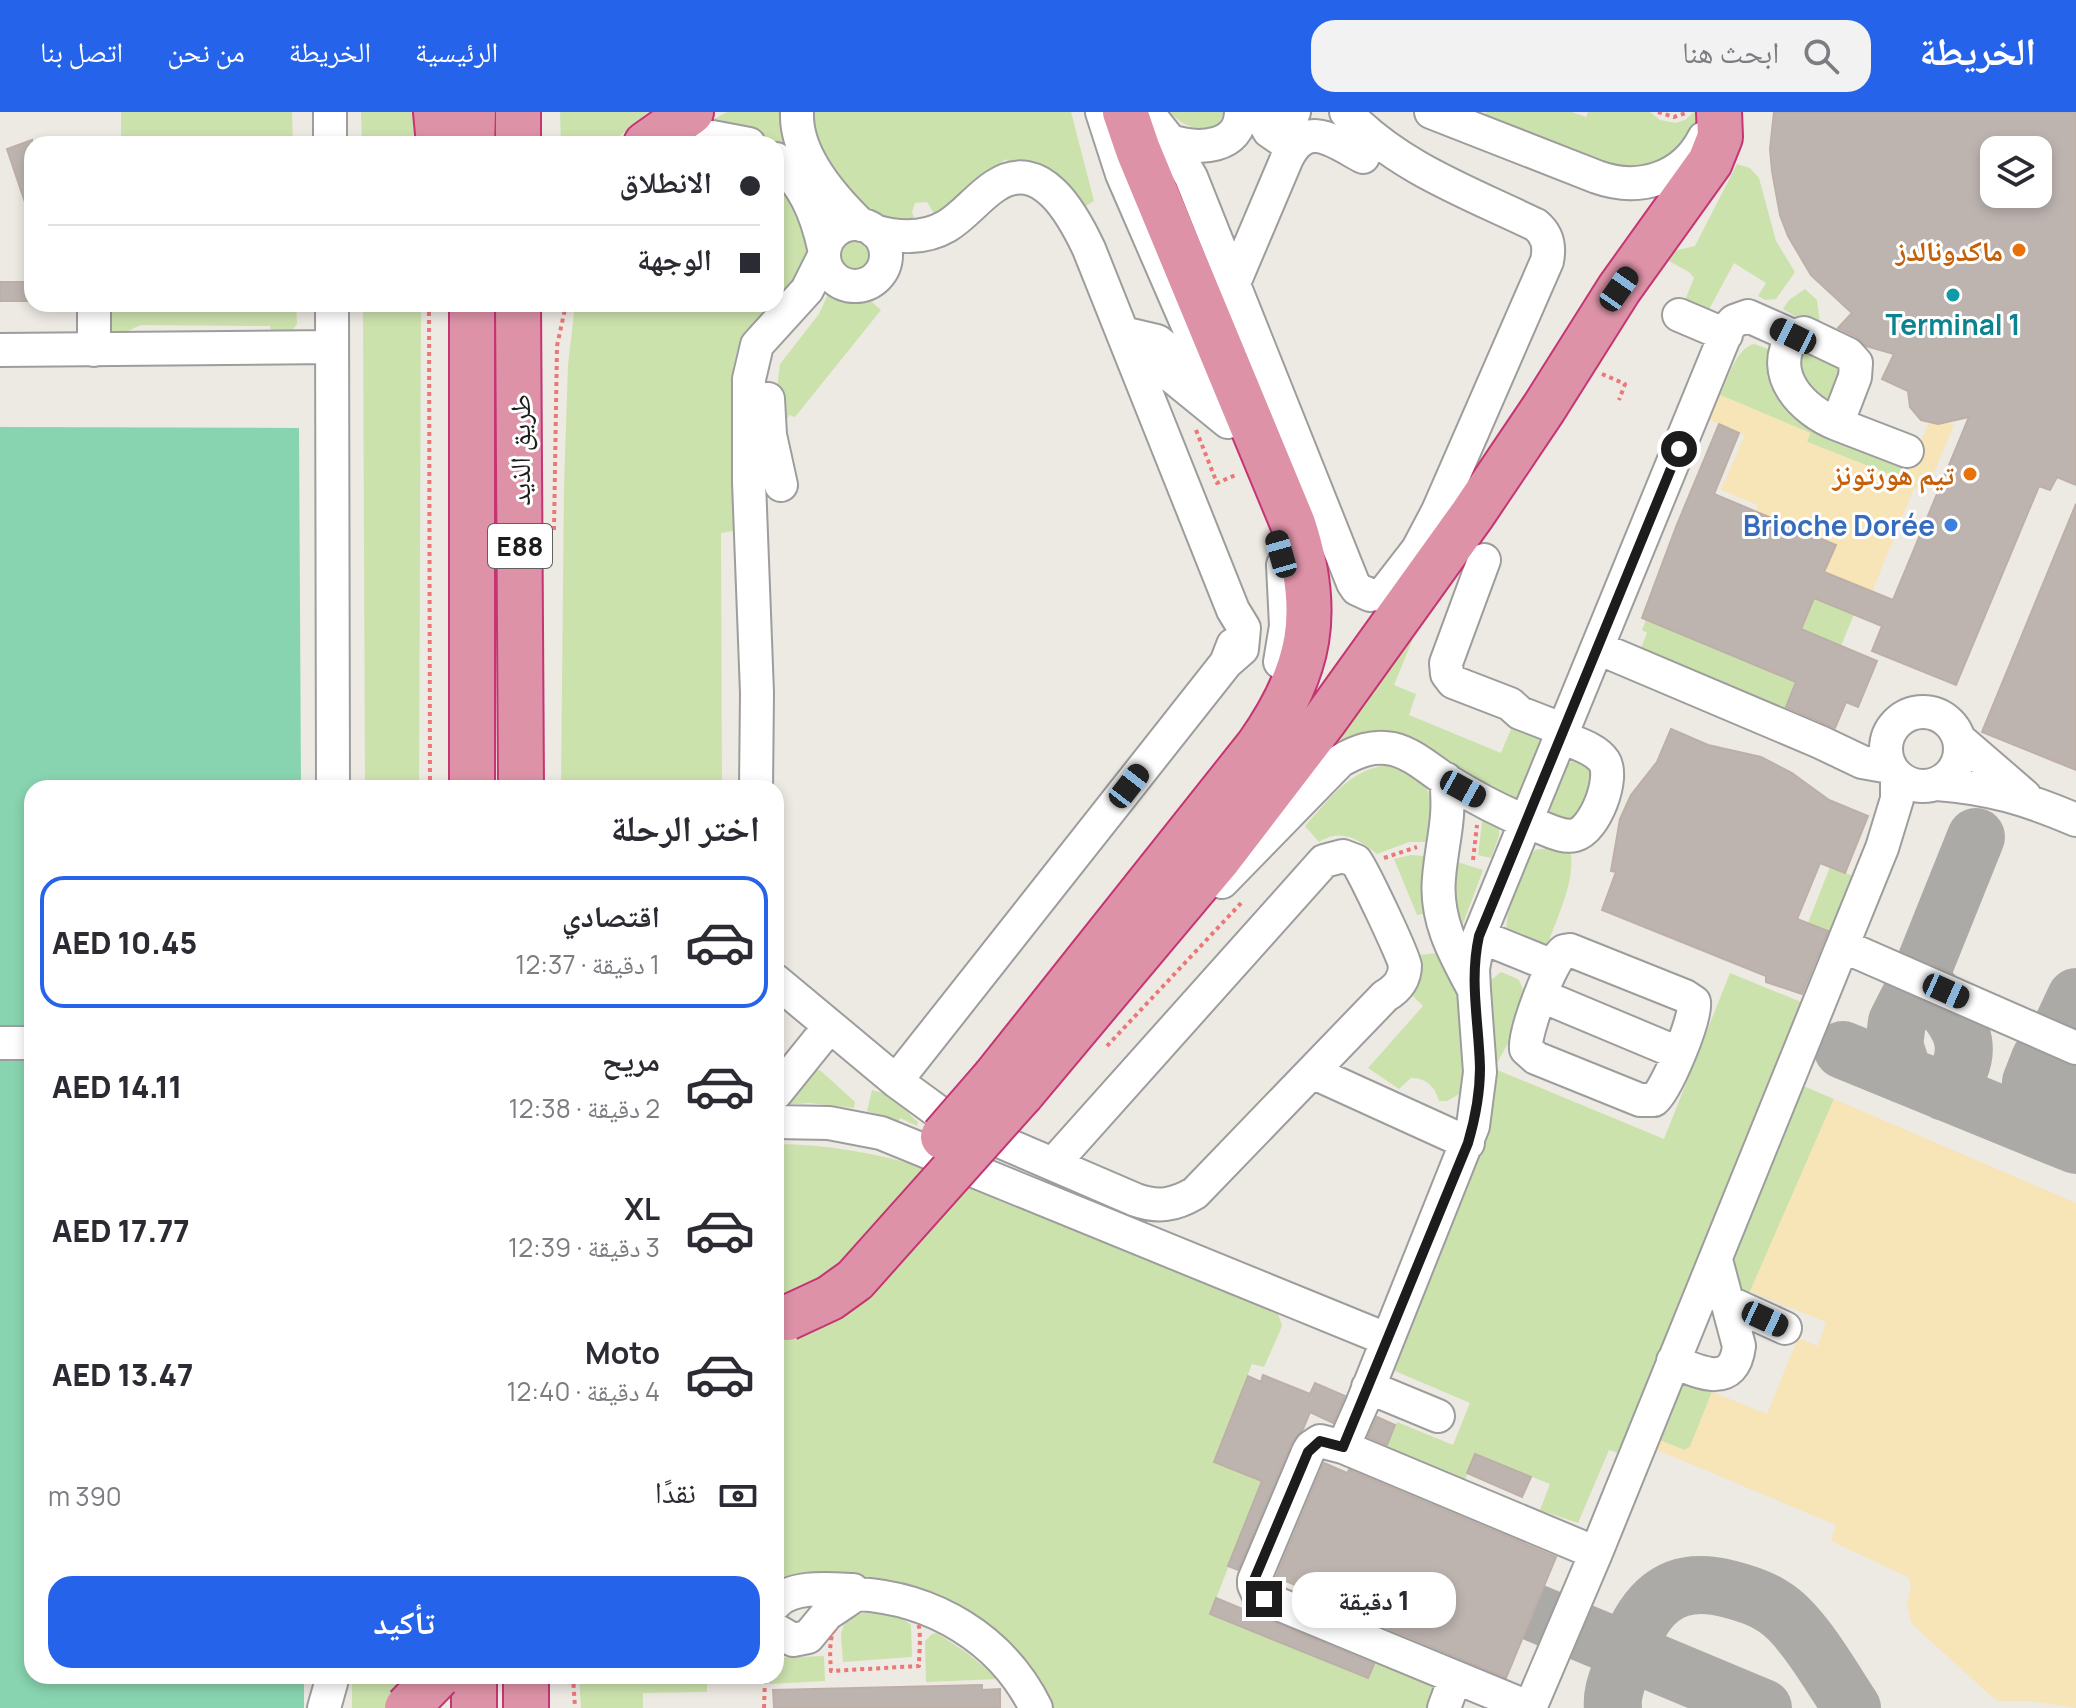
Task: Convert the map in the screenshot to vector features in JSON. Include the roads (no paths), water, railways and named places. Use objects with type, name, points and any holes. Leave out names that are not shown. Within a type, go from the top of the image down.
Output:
[{"type":"highway","points":[[436,112],[438,136]]},
{"type":"highway","points":[[472,136],[473,112]]},
{"type":"highway","points":[[518,112],[518,136]]},
{"type":"highway","points":[[657,136],[691,112]]},
{"type":"highway","points":[[784,1321],[830,1298],[855,1280],[1009,1085],[1258,746],[1290,696],[1307,641],[1309,582],[1303,553],[1125,112]]},
{"type":"highway","points":[[1009,1085],[1163,925],[1220,857],[1324,721],[1480,504],[1619,289],[1710,162],[1720,137],[1719,112]]},
{"type":"highway","name":"طريق الذيد","points":[[470,312],[472,780]]},
{"type":"highway","name":"طريق الذيد","points":[[518,312],[521,780]]},
{"type":"highway","points":[[519,503],[533,474],[541,442],[546,312]]},
{"type":"highway","points":[[407,1708],[432,1684]]},
{"type":"highway","points":[[440,1684],[441,1708]]},
{"type":"highway","points":[[474,1684],[474,1708]]},
{"type":"highway","points":[[526,1684],[526,1708]]},
{"type":"street","points":[[330,112],[330,136]]},
{"type":"street","points":[[784,167],[809,200],[815,213],[825,260],[840,283],[856,287],[872,282],[885,261],[886,252],[880,237],[837,201],[817,172],[802,144],[797,112]]},
{"type":"street","points":[[1102,112],[1122,174],[1281,554],[1286,626],[1277,671],[1251,731],[1226,767],[1223,791]]},
{"type":"street","points":[[1147,112],[1170,141],[1191,177],[1353,583],[1357,589],[1370,595],[1384,593],[1407,567],[1429,531],[1549,251],[1545,235],[1536,225],[1408,161],[1372,136],[1346,112]]},
{"type":"street","points":[[1253,113],[1281,117],[1294,112]]},
{"type":"street","points":[[1431,112],[1610,182],[1638,184],[1664,177],[1685,163],[1701,143],[1712,112]]},
{"type":"street","points":[[1170,141],[1196,147],[1222,142],[1232,136],[1253,113]]},
{"type":"street","points":[[1253,113],[1269,131],[1292,147]]},
{"type":"street","points":[[1234,283],[1292,147],[1307,137],[1325,136],[1363,157]]},
{"type":"street","points":[[781,485],[770,435],[768,380],[778,353],[811,311],[828,239],[842,226],[911,236],[934,231],[946,226],[993,187],[1009,179],[1028,178],[1045,185],[1071,213],[1089,249],[1233,610],[1244,628],[1242,649],[1226,663],[896,1081]]},
{"type":"street","points":[[756,780],[757,693],[749,379],[753,355],[763,336],[807,290],[825,260]]},
{"type":"street","points":[[94,312],[94,350]]},
{"type":"street","points":[[332,312],[333,780]]},
{"type":"street","points":[[1679,315],[1726,335]]},
{"type":"street","points":[[1343,1447],[1470,1134],[1480,1072],[1474,990],[1477,944],[1525,821],[1726,335],[1734,321],[1748,316],[1793,336]]},
{"type":"street","points":[[1123,333],[1157,341],[1212,384]]},
{"type":"street","points":[[1837,424],[1855,377],[1856,363],[1848,354],[1808,335],[1800,333],[1793,336],[1785,359],[1793,391],[1811,411],[1837,424],[1907,451]]},
{"type":"street","points":[[0,350],[332,347]]},
{"type":"street","points":[[1138,370],[1169,374],[1228,422]]},
{"type":"street","points":[[1163,925],[1213,891],[1340,761],[1352,754],[1379,748],[1402,752],[1525,821],[1566,836],[1586,830],[1594,818],[1606,785],[1607,768],[1597,754],[1564,729],[1520,713],[1510,704],[1453,682],[1447,674],[1446,663],[1484,560]]},
{"type":"street","points":[[1598,648],[1820,742],[1860,743],[1907,770],[2031,800],[2076,820]]},
{"type":"street","points":[[1596,1553],[1343,1447],[1320,1441],[1311,1447],[1254,1580],[1256,1591],[1264,1599],[1530,1708],[1596,1553],[1716,1260],[1882,848],[1903,813],[1907,770],[1892,727],[1909,714],[1929,712],[1948,721],[1959,739],[2031,800]]},
{"type":"street","points":[[1907,770],[1953,771],[1958,761],[1959,739]]},
{"type":"street","points":[[1446,779],[1448,814],[1439,876],[1440,909],[1451,947],[1474,990]]},
{"type":"street","points":[[784,988],[896,1081],[948,1119],[1148,1204],[1160,1205],[1185,1200],[1204,1184],[1385,996],[1394,972],[1397,945],[1371,873],[1356,861],[1343,856],[1324,861],[1054,1163]]},
{"type":"street","points":[[1477,944],[1678,1053]]},
{"type":"street","points":[[1843,946],[2076,1048]]},
{"type":"street","points":[[1570,950],[1691,998],[1696,1008],[1678,1053],[1660,1096],[1647,1101],[1536,1058],[1526,1049],[1525,1042],[1558,955],[1570,950]]},
{"type":"street","points":[[784,1054],[822,1020]]},
{"type":"street","points":[[784,1080],[822,1020]]},
{"type":"street","points":[[0,1043],[24,1043]]},
{"type":"street","points":[[1322,1061],[1470,1134]]},
{"type":"street","points":[[784,1122],[829,1123],[881,1133],[1386,1339]]},
{"type":"street","points":[[1673,1361],[1708,1375],[1718,1375],[1734,1364],[1739,1346],[1716,1260]]},
{"type":"street","points":[[1726,1301],[1785,1328]]},
{"type":"street","points":[[1368,1387],[1438,1416]]},
{"type":"street","points":[[784,1596],[845,1590],[906,1600],[929,1609],[980,1638],[1006,1661],[1036,1708]]},
{"type":"street","points":[[784,1635],[793,1640],[808,1637],[827,1614],[857,1594]]},
{"type":"street","points":[[1444,1708],[1455,1678]]},
{"type":"street","points":[[324,1708],[331,1684]]},
{"type":"street","points":[[340,1708],[345,1684]]},
{"type":"place","name":"ماكدونالدز","points":[[2019,250]]},
{"type":"place","name":"Terminal 1","points":[[1953,295]]},
{"type":"place","name":"تيم هورتونز","points":[[1970,474]]},
{"type":"place","name":"Brioche Dorée","points":[[1951,525]]}]
